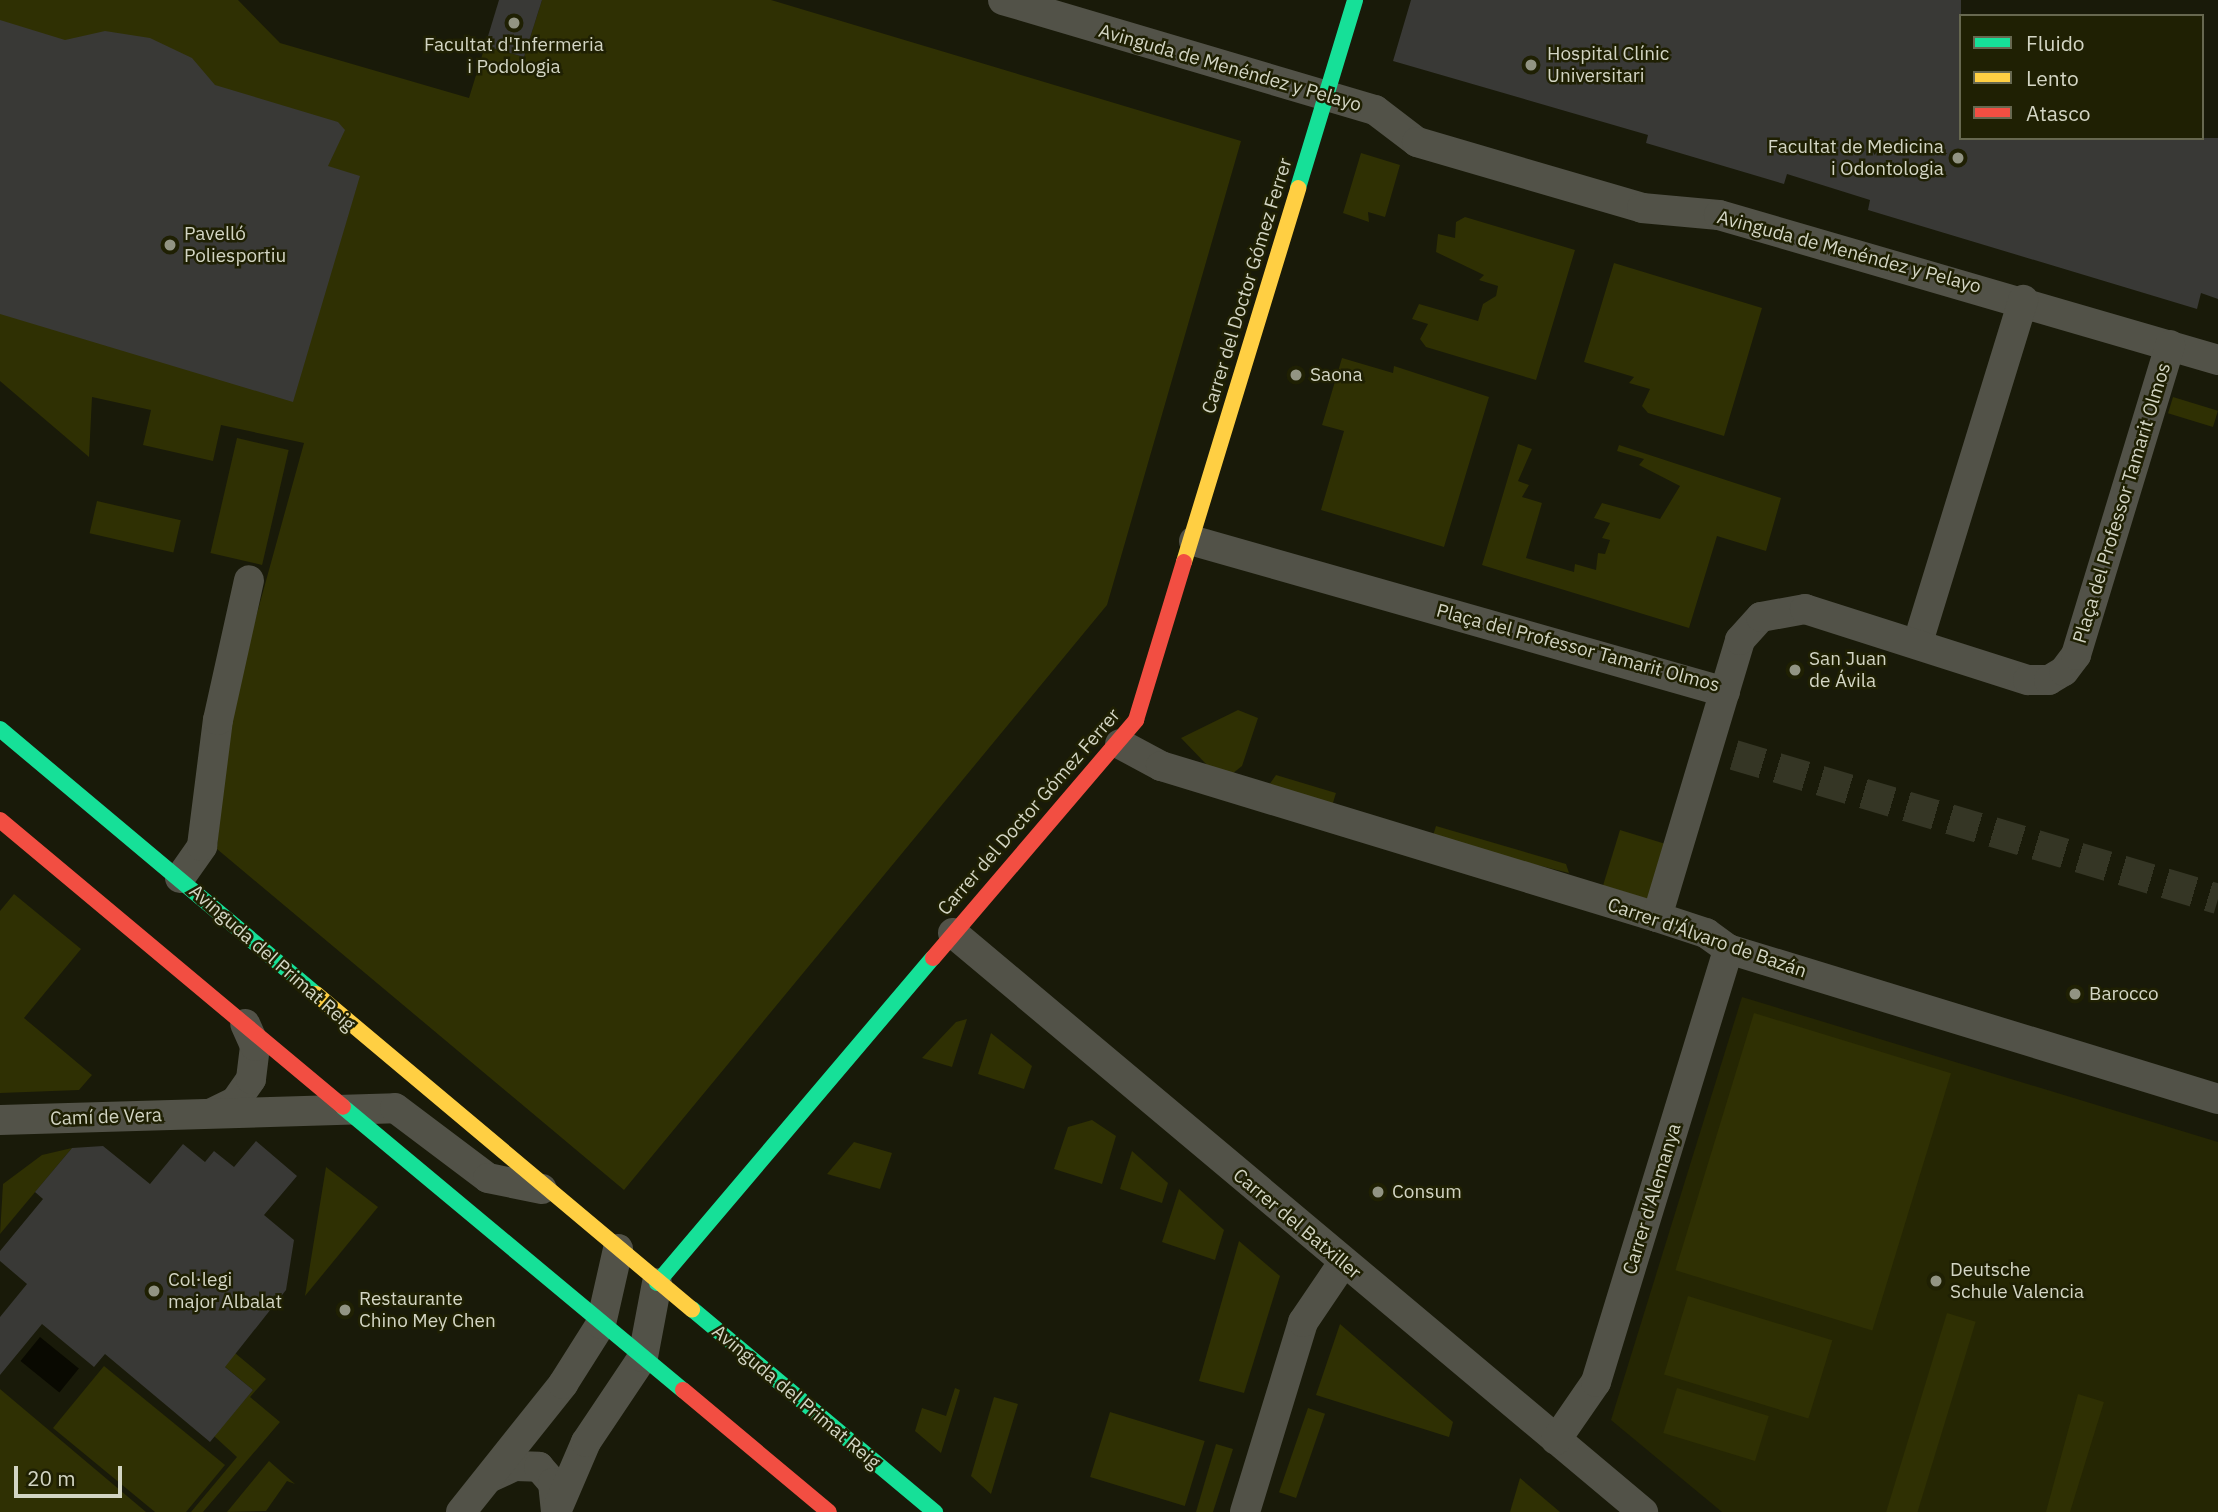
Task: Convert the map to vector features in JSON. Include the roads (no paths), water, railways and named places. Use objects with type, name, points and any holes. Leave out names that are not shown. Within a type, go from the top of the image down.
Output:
[{"type":"main road","name":"Carrer del Doctor Gómez Ferrer","points":[[657,1283],[953,933],[1119,744],[1148,694],[1355,0]]},
{"type":"main road","name":"Avinguda del Primat Reig","points":[[0,729],[180,878],[542,1189],[935,1512]]},
{"type":"main road","points":[[0,820],[829,1512]]},
{"type":"street","name":"Avinguda de Menéndez y Pelayo","points":[[1003,0],[1375,110],[1418,142],[1470,158],[1642,208],[1719,215],[2023,300],[2218,360]]},
{"type":"street","points":[[1918,642],[2023,300]]},
{"type":"street","name":"Plaça del Professor Tamarit Olmos","points":[[1194,541],[1725,692],[1749,626],[1779,611],[1805,609],[1918,642],[2028,680],[2049,680],[2064,670],[2076,655],[2170,345]]},
{"type":"street","points":[[180,878],[202,846],[218,720],[249,580]]},
{"type":"street","points":[[1657,917],[1725,692]]},
{"type":"street","name":"Carrer d'Álvaro de Bazán","points":[[1119,744],[1161,766],[1657,917],[1706,933],[1728,949],[2218,1099]]},
{"type":"street","name":"Carrer del Batxiller","points":[[953,933],[1643,1512]]},
{"type":"street","name":"Carrer d'Alemanya","points":[[1556,1440],[1596,1382],[1728,949]]},
{"type":"street","points":[[211,1113],[235,1102],[251,1079],[255,1046],[244,1024]]},
{"type":"street","name":"Avinguda del Primat Reig","points":[[344,1107],[395,1108],[488,1178],[542,1189]]},
{"type":"street","name":"Camí de Vera","points":[[0,1120],[344,1107]]},
{"type":"street","points":[[461,1512],[489,1478],[601,1324],[618,1249]]},
{"type":"street","points":[[1245,1512],[1303,1322],[1343,1263]]},
{"type":"street","points":[[556,1511],[586,1442],[643,1357],[657,1283]]},
{"type":"street","points":[[489,1478],[515,1466],[539,1467],[553,1483],[556,1511]]},
{"type":"tunnel","points":[[1734,755],[2218,899]]},
{"type":"place","name":"Facultat d'Infermeria i Podologia","points":[[514,23]]},
{"type":"place","name":"Hospital Clínic Universitari","points":[[1531,65]]},
{"type":"place","name":"Facultat de Medicina i Odontologia","points":[[1958,158]]},
{"type":"place","name":"Pavelló Poliesportiu","points":[[170,245]]},
{"type":"place","name":"Saona","points":[[1296,375]]},
{"type":"place","name":"San Juan de Ávila","points":[[1795,670]]},
{"type":"place","name":"Barocco","points":[[2075,994]]},
{"type":"place","name":"Consum","points":[[1378,1192]]},
{"type":"place","name":"Deutsche Schule Valencia","points":[[1936,1281]]},
{"type":"place","name":"Col·legi major Albalat","points":[[154,1291]]},
{"type":"place","name":"Restaurante Chino Mey Chen","points":[[345,1310]]}]
